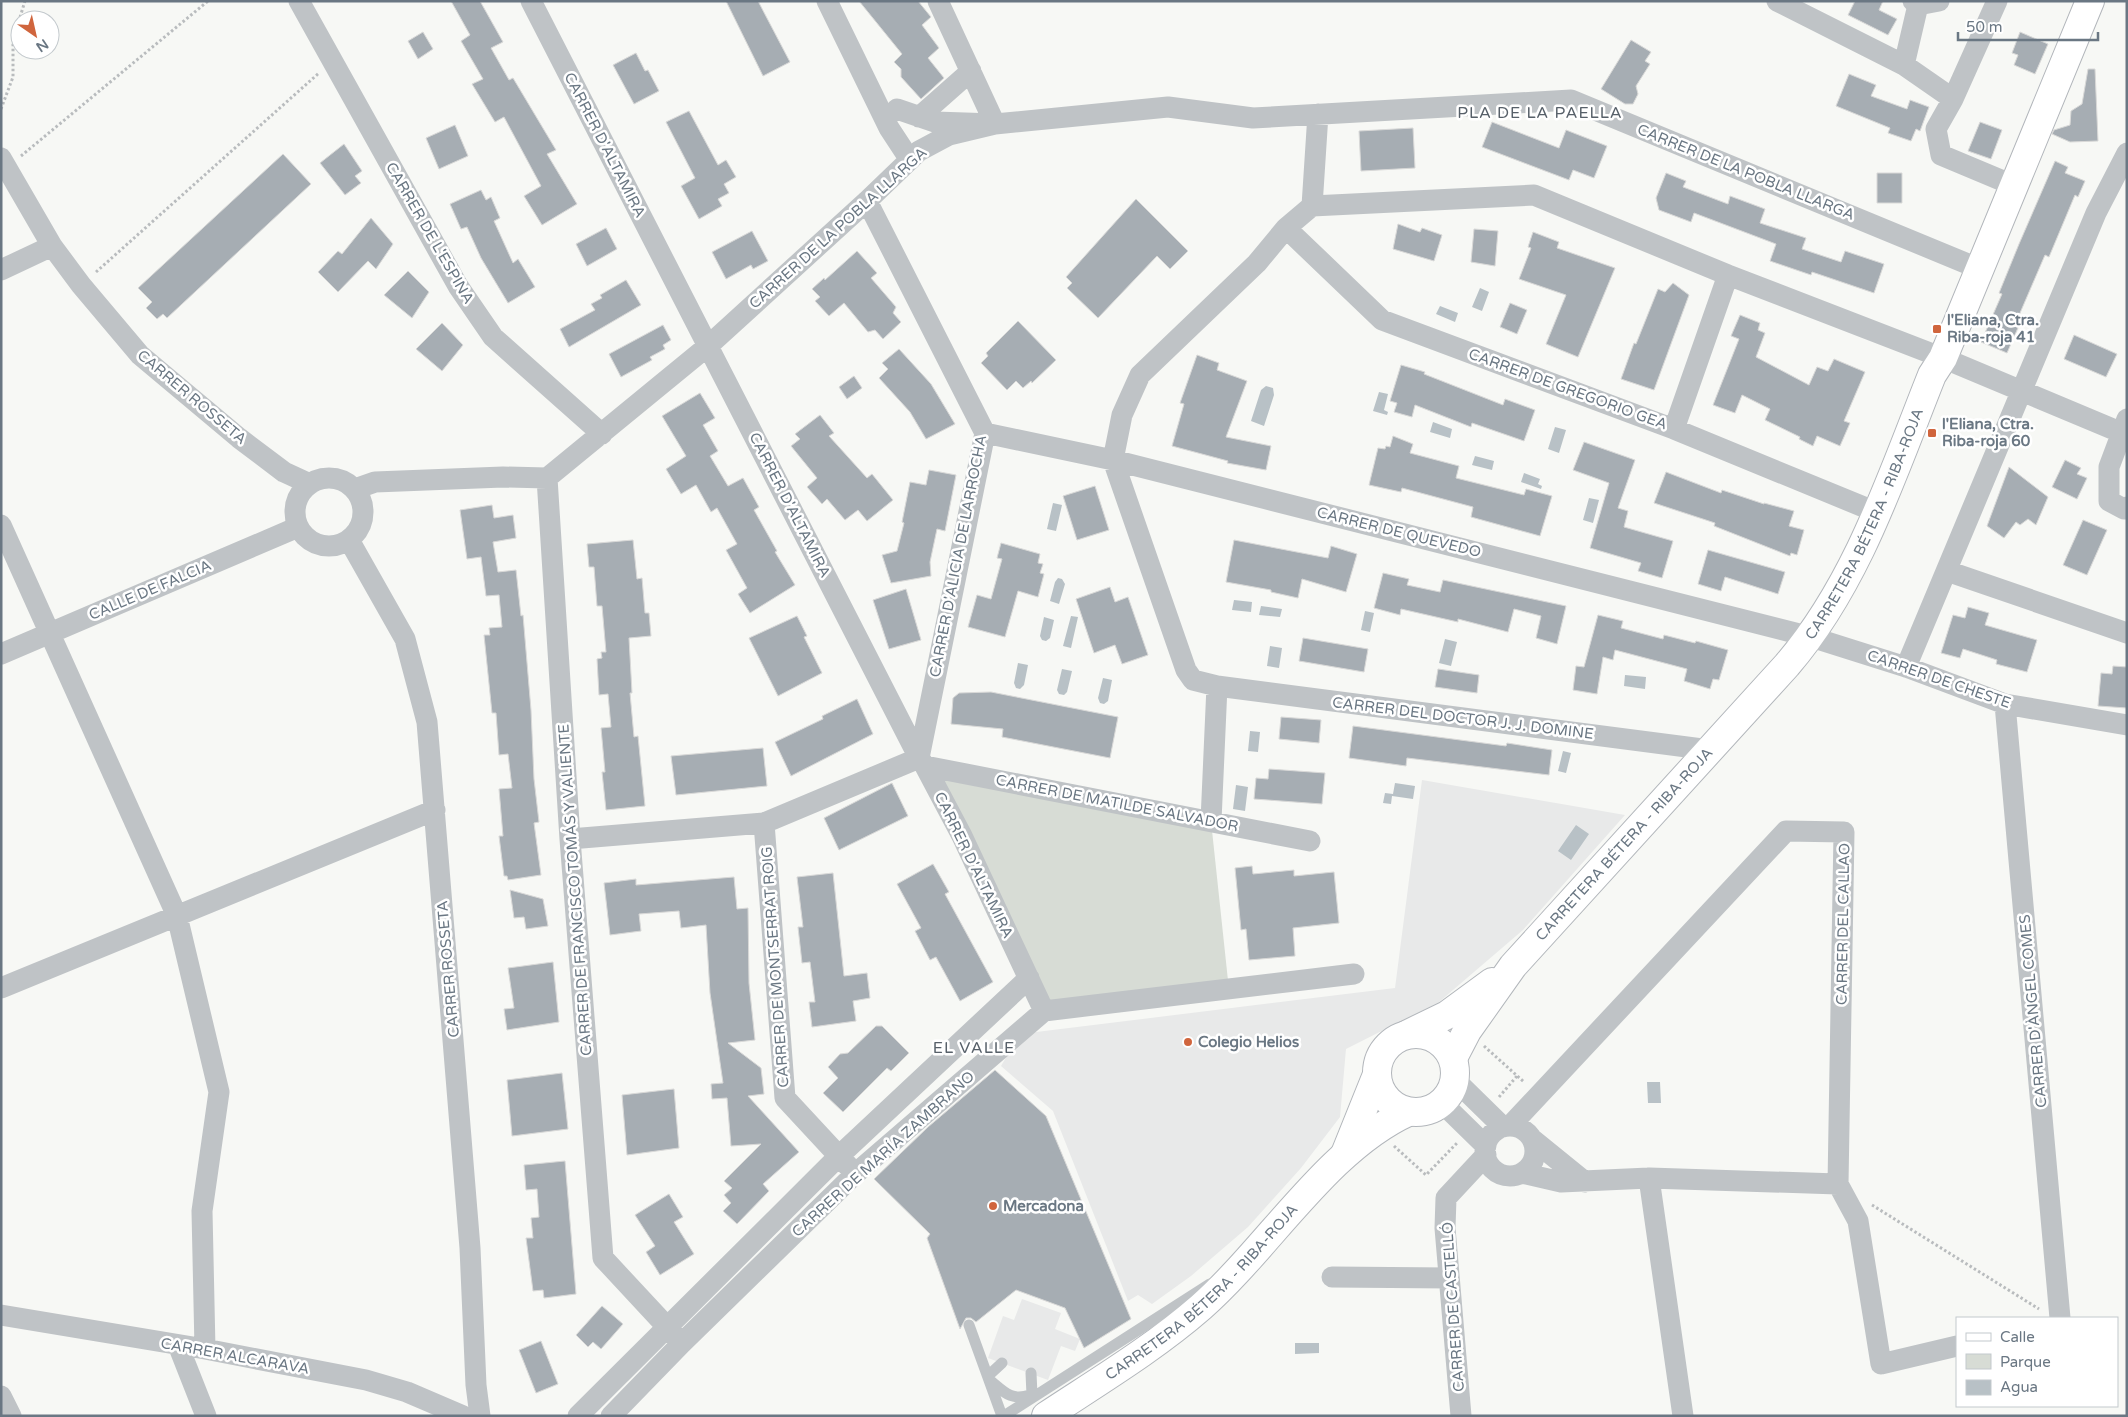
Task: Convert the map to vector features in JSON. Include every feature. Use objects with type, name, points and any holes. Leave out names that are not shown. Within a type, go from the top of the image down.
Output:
[{"type":"main road","name":"CARRETERA BÉTERA - RIBA-ROJA","points":[[1454,1069],[1467,1031],[1513,966],[1811,637],[1838,594],[1876,512],[1932,375],[1943,358],[2090,1]]},
{"type":"main road","name":"CARRETERA BÉTERA - RIBA-ROJA","points":[[1408,1034],[1447,1015],[1513,966]]},
{"type":"main road","points":[[1408,1034],[1422,1034],[1435,1038],[1446,1047],[1454,1069],[1452,1089],[1442,1103],[1431,1109],[1408,1112],[1396,1107],[1386,1099],[1376,1077],[1377,1065],[1388,1045],[1408,1034]]},
{"type":"main road","name":"CARRETERA BÉTERA - RIBA-ROJA","points":[[1344,1154],[1376,1077]]},
{"type":"main road","name":"CARRETERA BÉTERA - RIBA-ROJA","points":[[1040,1401],[1160,1341],[1202,1306],[1248,1261],[1344,1154],[1392,1119],[1408,1112]]},
{"type":"street","name":"CARRER DE L'ESPINA","points":[[299,1],[458,286],[492,337],[602,434]]},
{"type":"street","name":"CARRER D'ALTAMIRA","points":[[531,1],[922,762],[962,836],[1044,1011]]},
{"type":"street","points":[[827,1],[889,128],[915,155]]},
{"type":"street","points":[[841,1],[897,109],[915,155]]},
{"type":"street","points":[[897,109],[935,122],[995,124],[938,1]]},
{"type":"street","points":[[1777,1],[1904,65],[1952,100]]},
{"type":"street","points":[[1904,65],[1915,3],[1939,1]]},
{"type":"street","points":[[1997,1],[1952,100],[1936,130],[1941,155],[2015,186]]},
{"type":"street","points":[[919,117],[971,71]]},
{"type":"street","name":"CARRER DE LA POBLA LLARGA","points":[[602,434],[708,346],[915,155],[948,135],[995,124],[1168,107],[1253,118],[1570,100],[1980,269]]},
{"type":"street","points":[[1312,206],[1318,114]]},
{"type":"street","points":[[1906,666],[2096,213],[2127,153]]},
{"type":"street","name":"CARRER ROSSETA","points":[[4,163],[52,246],[81,286],[140,355],[239,438],[284,472],[310,484]]},
{"type":"street","points":[[1113,460],[1122,415],[1140,375],[1257,263],[1286,228],[1312,206],[1534,195],[1728,276],[2124,429],[2109,467],[2108,501],[2124,509],[2127,507]]},
{"type":"street","name":"CARRER D'ALICIA DE LARROCHA","points":[[867,201],[985,433],[922,762]]},
{"type":"street","name":"CARRER DE GREGORIO GEA","points":[[1286,228],[1382,320],[1674,429],[1876,512]]},
{"type":"street","points":[[1,270],[52,246]]},
{"type":"street","points":[[1674,429],[1728,276]]},
{"type":"street","name":"CARRER DE QUEVEDO","points":[[985,433],[1113,460],[1811,637]]},
{"type":"street","points":[[355,489],[383,482],[503,477],[547,478],[602,434]]},
{"type":"street","name":"CARRER DEL DOCTOR J. J. DOMINE","points":[[1113,460],[1186,670],[1194,680],[1216,686],[1710,750]]},
{"type":"street","points":[[331,478],[342,480],[355,489],[362,504],[363,514],[359,528],[349,540],[330,546],[321,545],[304,535],[298,527],[295,518],[297,499],[310,484],[320,479],[331,478]]},
{"type":"street","name":"CARRER DE FRANCISCO TOMÁS Y VALIENTE","points":[[547,478],[570,839],[603,1258],[682,1343]]},
{"type":"street","points":[[1,525],[51,632],[176,916],[219,1092],[202,1211],[206,1349]]},
{"type":"street","name":"CALLE DE FALCIA","points":[[1,654],[298,527]]},
{"type":"street","name":"CARRER ROSSETA","points":[[349,540],[405,639],[427,722],[470,1248],[480,1416]]},
{"type":"street","points":[[1947,571],[2127,633]]},
{"type":"street","name":"CARRER DE CHESTE","points":[[1811,637],[1906,666],[2005,704],[2127,724]]},
{"type":"street","points":[[1210,821],[1216,686]]},
{"type":"street","name":"CARRER D'ÀNGEL COMES","points":[[2005,704],[2053,1316]]},
{"type":"street","points":[[570,839],[764,823],[922,762]]},
{"type":"street","name":"CARRER DE MATILDE SALVADOR","points":[[922,762],[1310,841]]},
{"type":"street","points":[[1,988],[435,810]]},
{"type":"street","name":"CARRER DE MONTSERRAT ROIG","points":[[764,823],[785,1098],[855,1174]]},
{"type":"street","name":"CARRER DEL CALLAO","points":[[1518,1131],[1540,1096],[1786,831],[1844,832],[1838,1184]]},
{"type":"street","points":[[1044,1011],[1354,974]]},
{"type":"street","name":"CARRER DE MARÍA ZAMBRANO","points":[[578,1416],[839,1156],[1029,978]]},
{"type":"street","name":"CARRER DE MARÍA ZAMBRANO","points":[[611,1416],[682,1343],[855,1174],[1044,1011]]},
{"type":"street","points":[[1454,1069],[1487,1110],[1585,1182]]},
{"type":"street","points":[[1442,1103],[1470,1130],[1486,1151],[1493,1169],[1514,1174],[1561,1182],[1649,1178],[1838,1184],[1858,1221],[1881,1364],[1956,1346]]},
{"type":"street","points":[[1452,1191],[1486,1151],[1492,1134],[1518,1131]]},
{"type":"street","points":[[1452,1191],[1482,1177],[1514,1174],[1528,1168],[1535,1154],[1518,1131]]},
{"type":"street","points":[[1649,1178],[1683,1416]]},
{"type":"street","name":"CARRER DE CASTELLÓ","points":[[1452,1191],[1445,1228],[1461,1416]]},
{"type":"street","points":[[1332,1277],[1449,1278]]},
{"type":"street","name":"CARRER ALCARAVA","points":[[1,1315],[206,1349],[366,1380],[407,1392],[463,1416]]},
{"type":"street","points":[[178,1345],[206,1416]]},
{"type":"street","points":[[1,1396],[11,1416]]},
{"type":"lane","points":[[969,1325],[1003,1416],[1040,1401]]},
{"type":"lane","points":[[990,1378],[1002,1363]]},
{"type":"lane","points":[[1030,1373],[1040,1401]]},
{"type":"lane","points":[[990,1378],[1009,1397],[1040,1401]]},
{"type":"path","points":[[1,110],[14,76],[13,40],[25,1]]},
{"type":"path","points":[[4,163],[208,1]]},
{"type":"path","points":[[81,286],[333,61]]},
{"type":"path","points":[[1467,1031],[1540,1096]]},
{"type":"path","points":[[1487,1110],[1517,1076]]},
{"type":"path","points":[[1376,1130],[1426,1175],[1470,1130]]},
{"type":"path","points":[[1871,1204],[2053,1316]]},
{"type":"shaded area","name":"Colegio Helios","points":[[1422,780],[1625,815],[1523,930],[1439,1002],[1346,1049],[1340,1117],[1301,1168],[1248,1227],[1191,1276],[1152,1304],[1138,1295],[1128,1301],[1053,1111],[1001,1066],[1020,1034],[1395,988]]},
{"type":"shaded area","points":[[1022,1299],[1061,1313],[1055,1329],[1080,1339],[1075,1351],[1061,1346],[1048,1380],[988,1358],[1003,1316],[1014,1320]]},
{"type":"green space","points":[[925,766],[1211,821],[1229,990],[1044,1011]]},
{"type":"water","points":[[1480,288],[1489,292],[1482,311],[1472,307]]},
{"type":"water","points":[[1440,306],[1458,313],[1455,322],[1436,314]]},
{"type":"water","points":[[1266,386],[1273,388],[1274,395],[1264,426],[1251,421],[1261,390]]},
{"type":"water","points":[[1379,392],[1388,394],[1384,410],[1388,412],[1387,415],[1373,411]]},
{"type":"water","points":[[1433,422],[1452,429],[1450,438],[1430,432]]},
{"type":"water","points":[[1555,427],[1566,430],[1559,453],[1548,449]]},
{"type":"water","points":[[1475,456],[1494,461],[1492,470],[1472,465]]},
{"type":"water","points":[[1524,473],[1540,479],[1538,484],[1542,486],[1541,489],[1521,482]]},
{"type":"water","points":[[1589,498],[1599,500],[1593,523],[1583,520]]},
{"type":"water","points":[[1053,503],[1062,505],[1056,531],[1047,529]]},
{"type":"water","points":[[1058,578],[1062,579],[1065,584],[1059,604],[1050,601],[1055,582]]},
{"type":"water","points":[[1234,600],[1252,602],[1251,612],[1232,610]]},
{"type":"water","points":[[1261,606],[1282,609],[1280,617],[1259,615]]},
{"type":"water","points":[[1365,611],[1374,613],[1370,632],[1361,630]]},
{"type":"water","points":[[1071,616],[1078,617],[1071,648],[1063,646]]},
{"type":"water","points":[[1044,617],[1054,620],[1050,638],[1046,641],[1042,640],[1040,636]]},
{"type":"water","points":[[1445,639],[1457,642],[1451,666],[1439,663]]},
{"type":"water","points":[[1270,646],[1282,648],[1279,668],[1267,666]]},
{"type":"water","points":[[1018,663],[1028,665],[1024,685],[1020,689],[1016,688],[1014,683]]},
{"type":"water","points":[[1062,669],[1072,671],[1067,692],[1064,695],[1059,694],[1057,690]]},
{"type":"water","points":[[1625,675],[1646,677],[1645,689],[1624,686]]},
{"type":"water","points":[[1103,678],[1112,680],[1108,701],[1104,704],[1100,703],[1098,698]]},
{"type":"water","points":[[1250,731],[1260,732],[1258,752],[1248,751]]},
{"type":"water","points":[[1563,751],[1571,753],[1566,773],[1558,771]]},
{"type":"water","points":[[1395,783],[1415,786],[1413,799],[1392,796],[1391,804],[1383,803],[1385,793],[1393,794]]},
{"type":"water","points":[[1236,785],[1248,787],[1245,811],[1233,809]]},
{"type":"water","points":[[1576,825],[1589,834],[1571,860],[1558,851]]},
{"type":"water","points":[[1647,1082],[1660,1082],[1661,1103],[1648,1103]]},
{"type":"water","points":[[1295,1343],[1319,1343],[1319,1353],[1295,1354]]},
{"type":"building","points":[[451,1],[480,1],[503,42],[491,48],[509,80],[513,78],[556,150],[547,154],[577,204],[542,225],[524,196],[541,186],[504,117],[495,122],[472,84],[483,79],[461,41],[470,35]]},
{"type":"building","points":[[726,1],[758,1],[790,62],[763,76]]},
{"type":"building","points":[[859,1],[918,1],[931,17],[922,25],[939,48],[928,58],[944,78],[921,99],[901,77],[901,69],[894,62],[902,54]]},
{"type":"building","points":[[1855,1],[1883,1],[1879,10],[1897,19],[1888,35],[1848,15]]},
{"type":"building","points":[[423,32],[433,49],[418,59],[408,41]]},
{"type":"building","points":[[2020,32],[2048,44],[2035,74],[2014,65],[2018,55],[2012,53]]},
{"type":"building","points":[[1631,40],[1651,52],[1645,61],[1650,64],[1636,86],[1638,94],[1633,104],[1625,104],[1601,89]]},
{"type":"building","points":[[636,53],[645,71],[648,70],[659,91],[634,104],[613,65]]},
{"type":"building","points":[[2088,69],[2095,69],[2098,141],[2070,142],[2052,134],[2054,130],[2070,125],[2071,111],[2082,104]]},
{"type":"building","points":[[1849,74],[1876,85],[1871,96],[1907,109],[1910,100],[1929,107],[1920,131],[1916,129],[1911,141],[1888,133],[1890,128],[1836,106]]},
{"type":"building","points":[[689,111],[718,165],[726,160],[736,177],[724,184],[729,193],[718,199],[722,206],[699,219],[681,186],[695,178],[666,122]]},
{"type":"building","points":[[1492,122],[1559,148],[1566,130],[1607,146],[1594,178],[1573,170],[1569,180],[1482,147]]},
{"type":"building","points":[[1980,122],[2002,130],[1991,159],[1968,151]]},
{"type":"building","points":[[455,125],[468,156],[439,169],[426,138]]},
{"type":"building","points":[[1413,128],[1415,168],[1361,171],[1359,131]]},
{"type":"building","points":[[344,144],[362,171],[355,176],[361,183],[345,195],[320,163]]},
{"type":"building","points":[[283,154],[311,184],[167,318],[163,314],[157,319],[146,308],[152,302],[138,288]]},
{"type":"building","points":[[2055,161],[2068,167],[2065,173],[2085,181],[2078,197],[2075,195],[2049,257],[2045,255],[2017,320],[2021,321],[2007,353],[1981,342],[2002,294],[1999,293],[2019,244]]},
{"type":"building","points":[[1666,173],[1686,181],[1683,187],[1728,204],[1730,196],[1765,209],[1760,223],[1806,238],[1802,249],[1841,262],[1845,251],[1884,264],[1874,293],[1812,272],[1811,275],[1770,261],[1776,244],[1694,213],[1691,222],[1659,210],[1656,198]]},
{"type":"building","points":[[1877,173],[1902,173],[1902,203],[1877,203]]},
{"type":"building","points":[[481,190],[486,200],[491,197],[500,218],[494,221],[513,263],[518,259],[535,287],[508,303],[481,258],[467,227],[461,229],[450,204]]},
{"type":"building","points":[[1136,199],[1188,251],[1170,269],[1157,256],[1098,318],[1067,288],[1072,283],[1066,277]]},
{"type":"building","points":[[371,218],[393,244],[376,269],[368,261],[338,292],[318,272],[338,251],[342,254]]},
{"type":"building","points":[[1398,224],[1420,232],[1422,228],[1442,235],[1434,261],[1393,249]]},
{"type":"building","points":[[606,228],[617,249],[587,266],[576,244]]},
{"type":"building","points":[[1474,229],[1498,231],[1495,266],[1471,262]]},
{"type":"building","points":[[752,231],[768,261],[753,269],[751,265],[726,279],[712,252]]},
{"type":"building","points":[[1533,232],[1559,242],[1557,248],[1615,268],[1578,357],[1546,344],[1566,295],[1519,279],[1531,248],[1528,247]]},
{"type":"building","points":[[857,251],[877,273],[871,278],[896,307],[893,313],[901,322],[883,339],[875,330],[868,332],[844,303],[829,316],[815,301],[820,297],[812,289],[824,278],[825,280]]},
{"type":"building","points":[[408,271],[429,292],[412,318],[384,295]]},
{"type":"building","points":[[626,280],[641,305],[569,347],[560,329],[595,310],[591,304],[602,298],[600,295]]},
{"type":"building","points":[[1673,283],[1689,295],[1654,390],[1621,379],[1634,343],[1636,344],[1658,289],[1665,292]]},
{"type":"building","points":[[1510,303],[1527,310],[1517,334],[1500,327]]},
{"type":"building","points":[[1740,315],[1760,323],[1758,330],[1765,333],[1756,357],[1809,385],[1817,367],[1828,371],[1834,359],[1865,372],[1844,421],[1850,423],[1840,446],[1817,436],[1813,446],[1799,439],[1800,437],[1765,420],[1770,409],[1742,395],[1735,413],[1713,405],[1739,339],[1731,336]]},
{"type":"building","points":[[1018,321],[1056,360],[1032,383],[1031,381],[1023,388],[1016,381],[1007,390],[981,363],[988,356],[986,353]]},
{"type":"building","points":[[442,323],[463,345],[442,371],[416,349]]},
{"type":"building","points":[[663,325],[671,340],[663,345],[665,349],[650,357],[652,360],[621,377],[609,354]]},
{"type":"building","points":[[2074,335],[2117,354],[2106,377],[2064,359]]},
{"type":"building","points":[[899,349],[931,384],[955,424],[926,439],[910,412],[879,378],[888,369],[882,363]]},
{"type":"building","points":[[1197,355],[1219,363],[1217,370],[1247,381],[1226,437],[1271,446],[1266,470],[1227,463],[1228,461],[1172,446],[1184,404],[1180,403]]},
{"type":"building","points":[[1401,365],[1425,372],[1424,374],[1503,405],[1505,399],[1535,410],[1524,441],[1472,423],[1471,427],[1415,405],[1412,417],[1394,412],[1397,403],[1390,401]]},
{"type":"building","points":[[854,376],[862,388],[847,399],[839,387]]},
{"type":"building","points":[[700,393],[715,418],[703,425],[718,451],[710,456],[728,486],[743,478],[759,507],[754,510],[777,551],[775,552],[795,585],[750,613],[738,594],[747,588],[726,550],[737,544],[717,508],[711,512],[696,485],[681,494],[666,469],[686,456],[662,416]]},
{"type":"building","points":[[820,415],[834,433],[829,436],[867,478],[872,474],[893,500],[867,521],[858,510],[845,520],[827,499],[822,504],[807,487],[817,478],[791,446],[800,439],[795,434]]},
{"type":"building","points":[[1393,436],[1413,444],[1410,453],[1459,466],[1456,478],[1524,495],[1526,489],[1552,496],[1540,536],[1471,517],[1473,507],[1402,488],[1401,492],[1369,485],[1378,448],[1385,449],[1386,446],[1390,447]]},
{"type":"building","points":[[1584,442],[1635,460],[1618,508],[1628,511],[1624,527],[1673,541],[1662,578],[1638,571],[1641,563],[1590,548],[1609,483],[1573,470]]},
{"type":"building","points":[[2065,460],[2081,468],[2077,474],[2087,478],[2077,499],[2052,487]]},
{"type":"building","points":[[2009,467],[2048,497],[2036,525],[2028,519],[2020,525],[2016,522],[2004,538],[1987,526]]},
{"type":"building","points":[[929,470],[956,475],[945,531],[937,529],[930,562],[931,576],[891,583],[882,555],[897,551],[904,523],[902,522],[910,482],[926,485]]},
{"type":"building","points":[[1666,472],[1721,493],[1722,490],[1764,504],[1794,511],[1789,526],[1804,530],[1797,555],[1791,553],[1790,556],[1714,526],[1715,523],[1654,503]]},
{"type":"building","points":[[1095,486],[1109,530],[1077,540],[1063,496]]},
{"type":"building","points":[[492,505],[494,518],[513,515],[516,538],[493,542],[498,572],[516,570],[521,616],[523,615],[531,710],[534,779],[539,822],[534,823],[541,875],[508,880],[507,876],[504,876],[499,836],[503,836],[499,789],[512,788],[508,754],[499,755],[496,713],[492,713],[484,635],[490,635],[489,628],[502,627],[499,595],[486,596],[481,557],[467,559],[460,510]]},
{"type":"building","points":[[2083,520],[2107,530],[2087,575],[2063,565]]},
{"type":"building","points":[[633,540],[637,579],[642,578],[645,613],[649,613],[651,636],[629,638],[632,693],[630,693],[634,737],[638,736],[645,806],[606,810],[602,772],[605,772],[601,728],[611,727],[608,694],[599,695],[597,659],[602,658],[601,652],[606,652],[602,606],[597,606],[594,567],[589,567],[587,544]]},
{"type":"building","points":[[1234,540],[1328,558],[1331,546],[1357,554],[1346,592],[1302,579],[1298,598],[1271,592],[1271,590],[1226,582]]},
{"type":"building","points":[[1001,543],[1040,554],[1038,563],[1043,564],[1040,573],[1044,574],[1038,597],[1018,591],[1005,637],[968,627],[977,595],[991,599],[1002,559],[997,558]]},
{"type":"building","points":[[1708,550],[1785,572],[1778,594],[1725,577],[1721,591],[1698,584]]},
{"type":"building","points":[[1383,573],[1409,579],[1407,585],[1440,592],[1443,580],[1566,606],[1557,644],[1536,638],[1541,616],[1514,609],[1508,632],[1458,619],[1458,622],[1401,609],[1400,615],[1374,608]]},
{"type":"building","points":[[1110,587],[1115,602],[1128,597],[1148,655],[1122,664],[1115,645],[1094,653],[1076,599]]},
{"type":"building","points":[[906,589],[921,640],[889,649],[873,600]]},
{"type":"building","points":[[1968,607],[1989,613],[1985,625],[2037,640],[2027,672],[1996,664],[1997,660],[1963,649],[1960,658],[1941,653],[1953,615],[1965,618]]},
{"type":"building","points":[[1598,615],[1623,621],[1621,628],[1663,639],[1664,635],[1695,643],[1696,641],[1728,650],[1719,680],[1713,679],[1710,689],[1684,681],[1687,669],[1615,650],[1613,660],[1603,657],[1597,694],[1573,690],[1576,666],[1584,667]]},
{"type":"building","points":[[797,616],[807,636],[804,637],[822,673],[778,696],[749,638]]},
{"type":"building","points":[[1303,638],[1368,649],[1364,672],[1299,661]]},
{"type":"building","points":[[2113,666],[2127,667],[2127,708],[2098,706],[2101,673],[2112,674]]},
{"type":"building","points":[[1438,669],[1479,675],[1477,693],[1435,687]]},
{"type":"building","points":[[991,692],[1118,717],[1110,758],[1002,737],[1003,729],[951,724],[953,698],[959,693]]},
{"type":"building","points":[[857,699],[873,734],[791,776],[775,742],[823,719],[822,716]]},
{"type":"building","points":[[1281,717],[1321,720],[1319,743],[1279,739]]},
{"type":"building","points":[[1353,726],[1506,746],[1507,743],[1552,750],[1549,775],[1407,758],[1406,766],[1349,758]]},
{"type":"building","points":[[763,748],[767,786],[676,795],[671,756]]},
{"type":"building","points":[[1269,769],[1325,773],[1322,804],[1254,799],[1256,778],[1268,779]]},
{"type":"building","points":[[892,783],[908,816],[839,850],[824,818]]},
{"type":"building","points":[[933,864],[949,892],[945,894],[993,982],[960,1001],[936,957],[930,960],[915,931],[921,928],[897,884]]},
{"type":"building","points":[[1252,866],[1253,874],[1294,870],[1294,876],[1334,872],[1339,923],[1293,928],[1295,956],[1249,960],[1246,929],[1241,930],[1235,868]]},
{"type":"building","points":[[833,873],[844,976],[867,973],[870,998],[853,1001],[856,1021],[812,1027],[809,1002],[815,1002],[810,962],[802,963],[798,927],[803,927],[797,877]]},
{"type":"building","points":[[734,877],[737,909],[748,908],[749,983],[755,1040],[728,1043],[761,1068],[764,1094],[748,1096],[799,1152],[763,1184],[769,1191],[737,1224],[723,1211],[731,1203],[724,1195],[732,1188],[724,1181],[761,1144],[731,1146],[727,1098],[712,1099],[711,1084],[723,1083],[710,993],[706,925],[681,928],[679,911],[639,914],[641,931],[610,935],[604,883],[636,879],[636,885]]},
{"type":"building","points":[[510,890],[543,899],[548,926],[526,929],[524,917],[514,918]]},
{"type":"building","points":[[553,962],[559,1022],[507,1030],[504,1009],[514,1008],[508,968]]},
{"type":"building","points":[[876,1026],[882,1026],[909,1053],[891,1071],[887,1068],[843,1112],[823,1093],[838,1078],[828,1067],[840,1054],[848,1053]]},
{"type":"building","name":"Mercadona","points":[[995,1070],[1046,1116],[1131,1319],[1084,1348],[1065,1308],[1016,1290],[976,1322],[971,1318],[966,1318],[960,1329],[927,1238],[930,1234],[874,1179],[928,1127]]},
{"type":"building","points":[[562,1073],[568,1129],[512,1136],[507,1080]]},
{"type":"building","points":[[674,1089],[679,1148],[627,1155],[622,1095]]},
{"type":"building","points":[[565,1161],[576,1294],[544,1298],[543,1290],[533,1291],[526,1238],[533,1238],[531,1218],[539,1217],[537,1189],[526,1190],[524,1165]]},
{"type":"building","points":[[669,1194],[683,1217],[674,1222],[694,1254],[660,1275],[646,1252],[655,1246],[635,1215]]},
{"type":"building","points":[[602,1306],[623,1324],[601,1349],[593,1342],[588,1347],[576,1335]]},
{"type":"building","points":[[541,1341],[558,1384],[536,1393],[519,1350]]},
{"type":"place","name":"l'Eliana, Ctra. Riba-roja 41","points":[[1937,329]]},
{"type":"place","name":"l'Eliana, Ctra. Riba-roja 60","points":[[1932,433]]},
{"type":"place","name":"Colegio Helios","points":[[1188,1042]]},
{"type":"place","name":"Mercadona","points":[[993,1206]]},
{"type":"district","name":"PLA DE LA PAELLA","points":[[1540,112]]},
{"type":"district","name":"EL VALLE","points":[[974,1047]]}]
